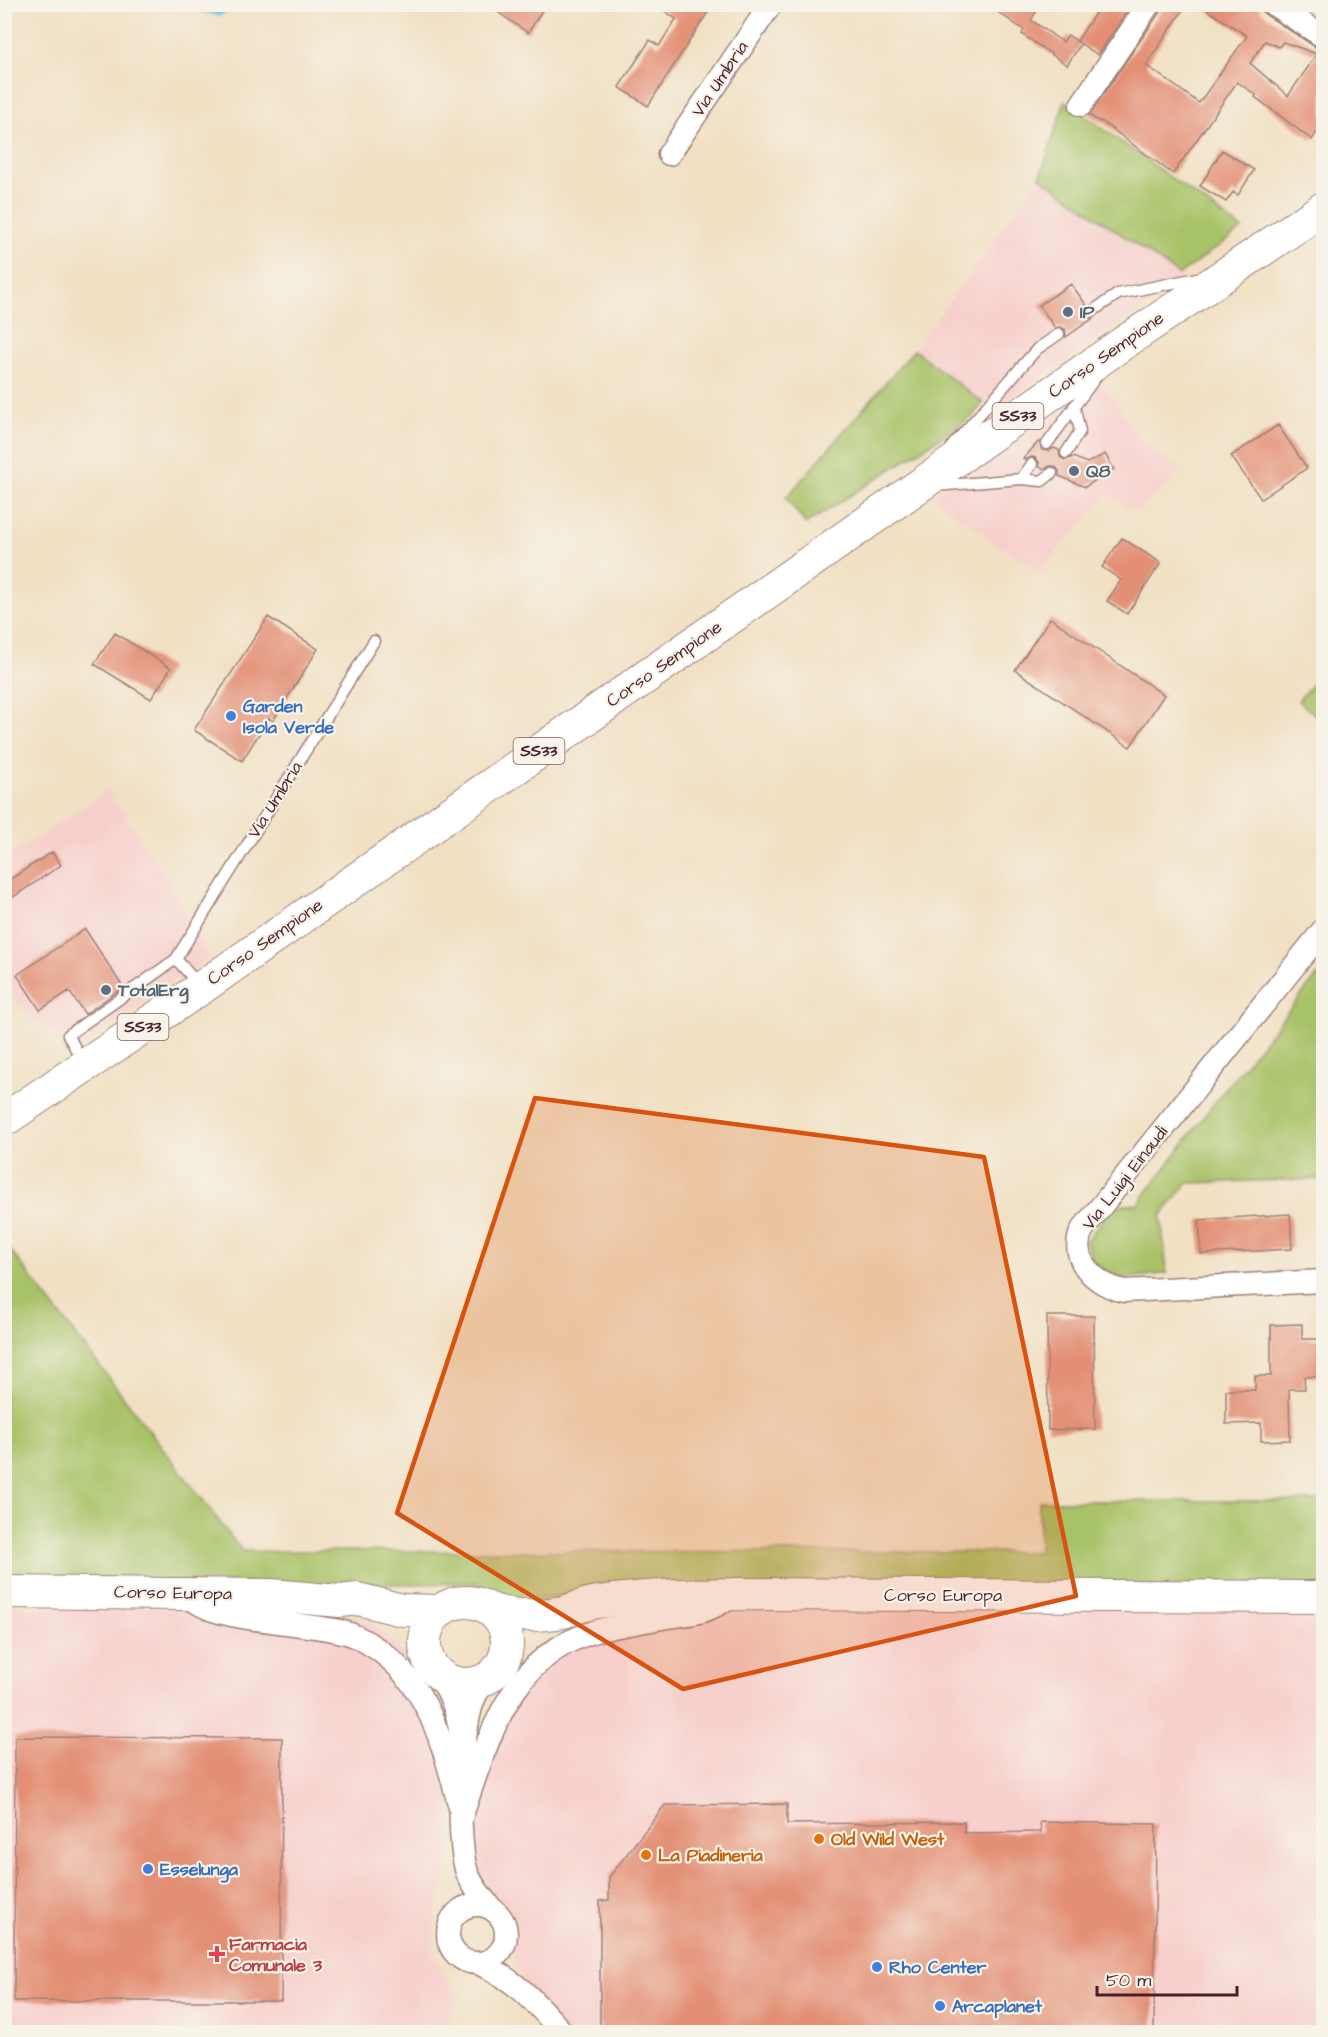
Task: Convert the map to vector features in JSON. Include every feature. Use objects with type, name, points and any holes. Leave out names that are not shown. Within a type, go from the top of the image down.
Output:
[{"type":"main road","name":"Corso Sempione","points":[[4,1120],[201,988],[1119,346],[1323,208]]},
{"type":"main road","name":"Corso Europa","points":[[4,1592],[271,1595],[340,1601],[358,1599],[402,1610],[440,1611]]},
{"type":"main road","name":"Corso Europa","points":[[490,1610],[514,1615],[535,1615],[564,1611],[596,1602],[658,1596],[737,1594],[1323,1597]]},
{"type":"main road","name":"Corso Europa","points":[[340,1601],[376,1614],[405,1630],[431,1662]]},
{"type":"main road","points":[[459,1602],[470,1602],[490,1610],[498,1617],[504,1628],[507,1639],[506,1651],[496,1669],[482,1681],[462,1684],[452,1682],[431,1662],[424,1644],[428,1626],[440,1611],[459,1602]]},
{"type":"main road","name":"Corso Europa","points":[[496,1669],[523,1636],[564,1611]]},
{"type":"street","name":"Via Umbria","points":[[669,154],[771,4]]},
{"type":"street","points":[[1081,105],[1149,4]]},
{"type":"street","points":[[1273,4],[1323,37]]},
{"type":"street","name":"Via Luigi Einaudi","points":[[1323,929],[1078,1239],[1082,1263],[1090,1274],[1110,1288],[1124,1291],[1323,1281]]},
{"type":"street","points":[[180,1593],[209,1609],[337,1631],[356,1637],[384,1654],[408,1677],[421,1695],[432,1717],[462,1815]]},
{"type":"street","points":[[462,1815],[495,1725],[507,1700],[522,1680],[542,1660],[564,1644],[582,1636],[612,1628],[701,1612],[737,1594]]},
{"type":"street","points":[[431,1662],[450,1693],[456,1708],[463,1747]]},
{"type":"street","points":[[496,1669],[476,1695],[468,1719],[463,1747],[464,1858],[468,1875],[478,1893],[500,1915],[505,1924],[512,1965],[532,1999]]},
{"type":"street","points":[[464,1858],[449,1929],[451,1946],[462,1959],[502,1974],[532,1999],[562,2032]]},
{"type":"street","points":[[449,1929],[458,1913],[465,1908],[483,1906],[492,1909]]},
{"type":"street","points":[[478,1964],[487,1962],[501,1951],[507,1935]]},
{"type":"lane","points":[[1091,312],[1118,294],[1185,279],[1226,273]]},
{"type":"lane","points":[[917,487],[1037,349],[1059,334]]},
{"type":"lane","points":[[1047,444],[1119,346]]},
{"type":"lane","points":[[1066,453],[1080,431],[1074,406]]},
{"type":"lane","points":[[1021,479],[1032,464]]},
{"type":"lane","points":[[917,487],[1021,479],[1042,481],[1052,473]]},
{"type":"lane","name":"Via Umbria","points":[[176,958],[374,641]]},
{"type":"lane","points":[[85,1065],[68,1035],[176,958],[201,988]]},
{"type":"highlighted area","points":[[535,1098],[984,1157],[1076,1596],[683,1689],[397,1513]]},
{"type":"shaded area","points":[[1040,177],[1185,279],[993,410],[914,350]]},
{"type":"shaded area","points":[[1102,382],[1142,441],[1181,470],[1138,512],[1107,495],[1038,573],[932,497]]},
{"type":"shaded area","points":[[108,790],[166,876],[209,957],[74,1051],[5,995],[4,860]]},
{"type":"shaded area","points":[[747,1602],[1323,1607],[1324,2015],[1305,2032],[565,2032],[534,1997],[514,1963],[507,1924],[501,1914],[479,1892],[464,1815],[496,1726],[565,1648],[716,1618]]},
{"type":"shaded area","points":[[5,1607],[268,1608],[336,1613],[369,1622],[388,1638],[416,1664],[443,1715],[449,1739],[452,1849],[436,1912],[433,1949],[441,1972],[461,1997],[445,2017],[464,2032],[5,2032]]},
{"type":"green space","points":[[1065,101],[1242,229],[1179,275],[1040,177]]},
{"type":"green space","points":[[914,350],[983,403],[971,418],[806,524],[786,498]]},
{"type":"green space","points":[[1323,671],[1323,721],[1298,701]]},
{"type":"green space","points":[[1323,975],[1323,1179],[1187,1183],[1161,1216],[1167,1273],[1122,1279],[1104,1270],[1092,1260],[1086,1241],[1113,1206],[1138,1204],[1218,1098],[1317,976]]},
{"type":"green space","points":[[4,1242],[242,1551],[1039,1552],[1039,1501],[1323,1501],[1323,1585],[569,1594],[524,1604],[495,1595],[476,1583],[308,1585],[5,1577]]},
{"type":"building","points":[[486,4],[546,4],[528,33]]},
{"type":"building","points":[[654,4],[713,4],[648,106],[619,87],[650,40],[659,46],[676,19]]},
{"type":"building","points":[[986,4],[1041,4],[1031,20],[1063,42],[1068,35],[1081,44],[1067,65],[1022,34],[1024,30]]},
{"type":"building","points":[[1101,4],[1132,4],[1098,55],[1077,41]]},
{"type":"building","points":[[1162,4],[1187,4],[1146,65],[1199,103],[1247,36],[1198,4],[1260,4],[1261,11],[1266,15],[1323,50],[1323,122],[1312,140],[1237,82],[1173,174],[1101,121],[1089,115],[1160,12]],"holes":[[[1265,41],[1279,47],[1283,42],[1317,54],[1288,96],[1250,63]]]},
{"type":"building","points":[[1222,150],[1254,170],[1238,195],[1233,192],[1226,202],[1200,186]]},
{"type":"building","points":[[1071,284],[1087,306],[1084,309],[1084,316],[1092,319],[1066,337],[1065,329],[1055,328],[1039,305]]},
{"type":"building","points":[[1278,425],[1307,468],[1261,499],[1231,456]]},
{"type":"building","points":[[1039,441],[1042,450],[1049,451],[1054,448],[1059,450],[1060,457],[1065,460],[1073,457],[1087,463],[1105,454],[1114,469],[1085,487],[1059,476],[1059,471],[1055,466],[1045,469],[1039,467],[1036,458],[1023,459]]},
{"type":"building","points":[[1122,538],[1161,563],[1127,614],[1107,601],[1121,580],[1102,567]]},
{"type":"building","points":[[268,617],[318,649],[273,721],[269,718],[242,761],[194,730]]},
{"type":"building","points":[[1050,618],[1164,695],[1130,747],[1015,670]]},
{"type":"building","points":[[115,633],[171,668],[151,699],[94,664]]},
{"type":"building","points":[[52,852],[61,865],[4,903],[4,883]]},
{"type":"building","points":[[85,929],[123,987],[85,1014],[69,991],[40,1010],[17,975]]},
{"type":"building","points":[[1290,1214],[1292,1249],[1201,1254],[1199,1220]]},
{"type":"building","points":[[1047,1316],[1094,1316],[1095,1429],[1048,1430]]},
{"type":"building","points":[[1302,1324],[1302,1339],[1323,1339],[1323,1376],[1304,1377],[1305,1389],[1289,1389],[1290,1440],[1261,1441],[1261,1423],[1226,1424],[1226,1390],[1255,1390],[1255,1376],[1271,1376],[1271,1325]]},
{"type":"building","name":"Esselunga","points":[[15,1737],[282,1738],[281,2001],[14,2001]]},
{"type":"building","name":"Rho Center","points":[[787,1804],[787,1824],[964,1822],[964,1833],[1041,1832],[1040,1822],[1156,1824],[1154,2032],[600,2032],[600,1901],[609,1900],[609,1877],[665,1805]]},
{"type":"waterway","points":[[187,4],[220,14],[230,4]]},
{"type":"place","name":"IP","points":[[1068,312]]},
{"type":"place","name":"Q8","points":[[1074,471]]},
{"type":"place","name":"Garden Isola Verde","points":[[231,716]]},
{"type":"place","name":"TotalErg","points":[[106,990]]},
{"type":"place","name":"Old Wild West","points":[[819,1839]]},
{"type":"place","name":"La Piadineria","points":[[646,1855]]},
{"type":"place","name":"Esselunga","points":[[148,1869]]},
{"type":"place","name":"Farmacia Comunale 3","points":[[217,1954]]},
{"type":"place","name":"Rho Center","points":[[877,1967]]},
{"type":"place","name":"Arcaplanet","points":[[940,2006]]}]
